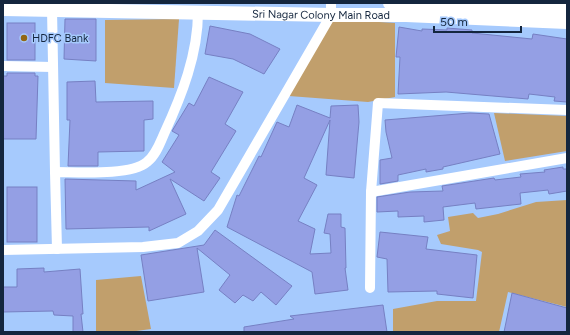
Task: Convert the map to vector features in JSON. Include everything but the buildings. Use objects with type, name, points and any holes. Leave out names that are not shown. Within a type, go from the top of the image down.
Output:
[{"type":"main road","name":"Sri Nagar Colony Main Road","points":[[390,3],[567,9]]},
{"type":"main road","name":"Sri Nagar Colony Main Road","points":[[3,9],[198,12],[331,9],[406,15],[567,22]]},
{"type":"street","points":[[52,9],[57,249]]},
{"type":"street","points":[[3,250],[178,243],[198,231],[218,210],[331,9]]},
{"type":"street","points":[[55,172],[130,170],[147,162],[156,151],[173,114],[192,61],[198,29],[198,12]]},
{"type":"street","points":[[3,66],[53,67]]},
{"type":"street","points":[[370,288],[371,192],[378,103],[567,110]]},
{"type":"street","points":[[371,192],[567,158]]},
{"type":"shaded area","points":[[179,19],[174,88],[105,83],[105,20]]},
{"type":"shaded area","points":[[331,19],[395,23],[395,97],[368,102],[289,96]]},
{"type":"shaded area","points":[[494,113],[567,116],[567,151],[505,161]]},
{"type":"shaded area","points":[[567,200],[567,307],[508,292],[499,332],[393,332],[393,309],[437,301],[476,301],[482,252],[441,244],[437,235],[450,231],[448,217],[473,213],[478,218],[498,214],[536,202]]},
{"type":"shaded area","points":[[141,276],[151,329],[129,332],[96,332],[96,280]]},
{"type":"place","name":"HDFC Bank","points":[[24,38]]}]
